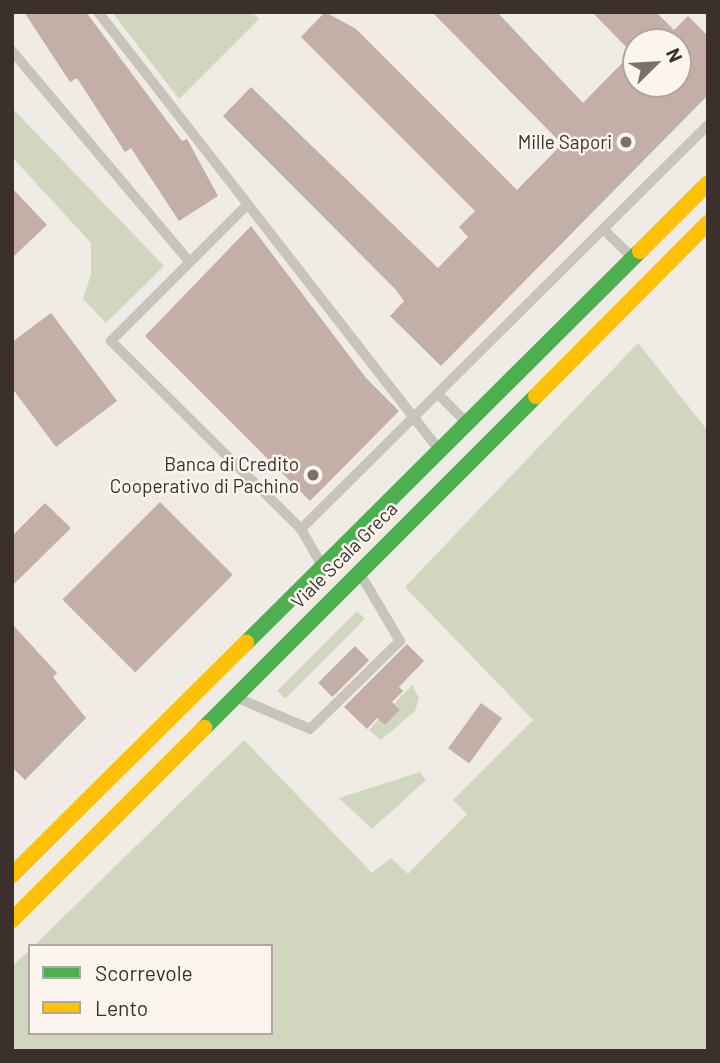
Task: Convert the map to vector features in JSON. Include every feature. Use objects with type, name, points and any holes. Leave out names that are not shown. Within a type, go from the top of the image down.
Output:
[{"type":"main road","name":"Viale Scala Greca","points":[[12,875],[708,183]]},
{"type":"main road","name":"Viale Scala Greca","points":[[12,920],[708,223]]},
{"type":"lane","points":[[98,12],[246,206],[440,450]]},
{"type":"lane","points":[[12,51],[189,261]]},
{"type":"lane","points":[[301,529],[439,395],[708,125]]},
{"type":"lane","points":[[246,206],[111,341],[301,529],[305,545],[324,567]]},
{"type":"lane","points":[[603,229],[634,258]]},
{"type":"lane","points":[[439,395],[466,423]]},
{"type":"lane","points":[[235,695],[253,709],[310,729],[400,641],[358,571]]},
{"type":"green space","points":[[112,12],[252,12],[259,19],[179,99]]},
{"type":"green space","points":[[12,108],[164,266],[106,323],[83,299],[91,274],[91,243],[12,157]]},
{"type":"green space","points":[[638,343],[708,431],[708,1051],[12,1051],[12,966],[28,952],[28,1035],[273,1035],[273,944],[36,944],[244,740],[372,873],[391,858],[408,874],[467,814],[453,800],[533,720],[405,587]]},
{"type":"green space","points":[[357,611],[365,619],[285,699],[277,691]]},
{"type":"green space","points":[[412,685],[419,698],[415,711],[381,740],[369,730],[379,719],[385,725],[400,710],[394,704]]},
{"type":"green space","points":[[420,772],[426,780],[372,829],[339,798]]},
{"type":"building","points":[[24,12],[86,12],[182,141],[187,139],[218,196],[179,221],[131,148],[125,152],[77,78],[70,82]]},
{"type":"building","points":[[325,12],[356,29],[517,190],[562,144],[432,12],[497,12],[583,103],[622,63],[622,98],[692,98],[692,28],[676,28],[688,16],[708,36],[708,95],[441,366],[390,316],[404,301],[396,290],[223,116],[251,87],[438,268],[468,237],[459,227],[475,211],[301,37]]},
{"type":"building","points":[[592,12],[656,12],[672,28],[622,28],[622,43]]},
{"type":"building","points":[[12,188],[47,225],[12,258]]},
{"type":"building","points":[[251,226],[366,378],[399,411],[310,501],[145,336]]},
{"type":"building","points":[[51,313],[117,401],[56,447],[12,388],[12,342]]},
{"type":"building","points":[[160,502],[233,575],[135,672],[62,600]]},
{"type":"building","points":[[45,503],[71,528],[12,586],[12,536]]},
{"type":"building","points":[[12,624],[57,673],[53,677],[86,718],[25,780],[12,767]]},
{"type":"building","points":[[407,644],[424,661],[399,687],[403,691],[392,702],[400,710],[385,725],[377,718],[367,729],[344,707]]},
{"type":"building","points":[[355,646],[369,660],[332,697],[318,683]]},
{"type":"building","points":[[481,703],[502,718],[469,764],[448,748]]},
{"type":"traffic: fast","points":[[246,643],[640,251]]},
{"type":"traffic: fast","points":[[204,728],[536,396]]},
{"type":"traffic: slow","points":[[640,251],[708,183]]},
{"type":"traffic: slow","points":[[536,396],[708,223]]},
{"type":"traffic: slow","points":[[12,875],[246,643]]},
{"type":"traffic: slow","points":[[12,920],[204,728]]},
{"type":"place","name":"Mille Sapori","points":[[626,142]]},
{"type":"place","name":"Banca di Credito Cooperativo di Pachino","points":[[313,475]]}]
